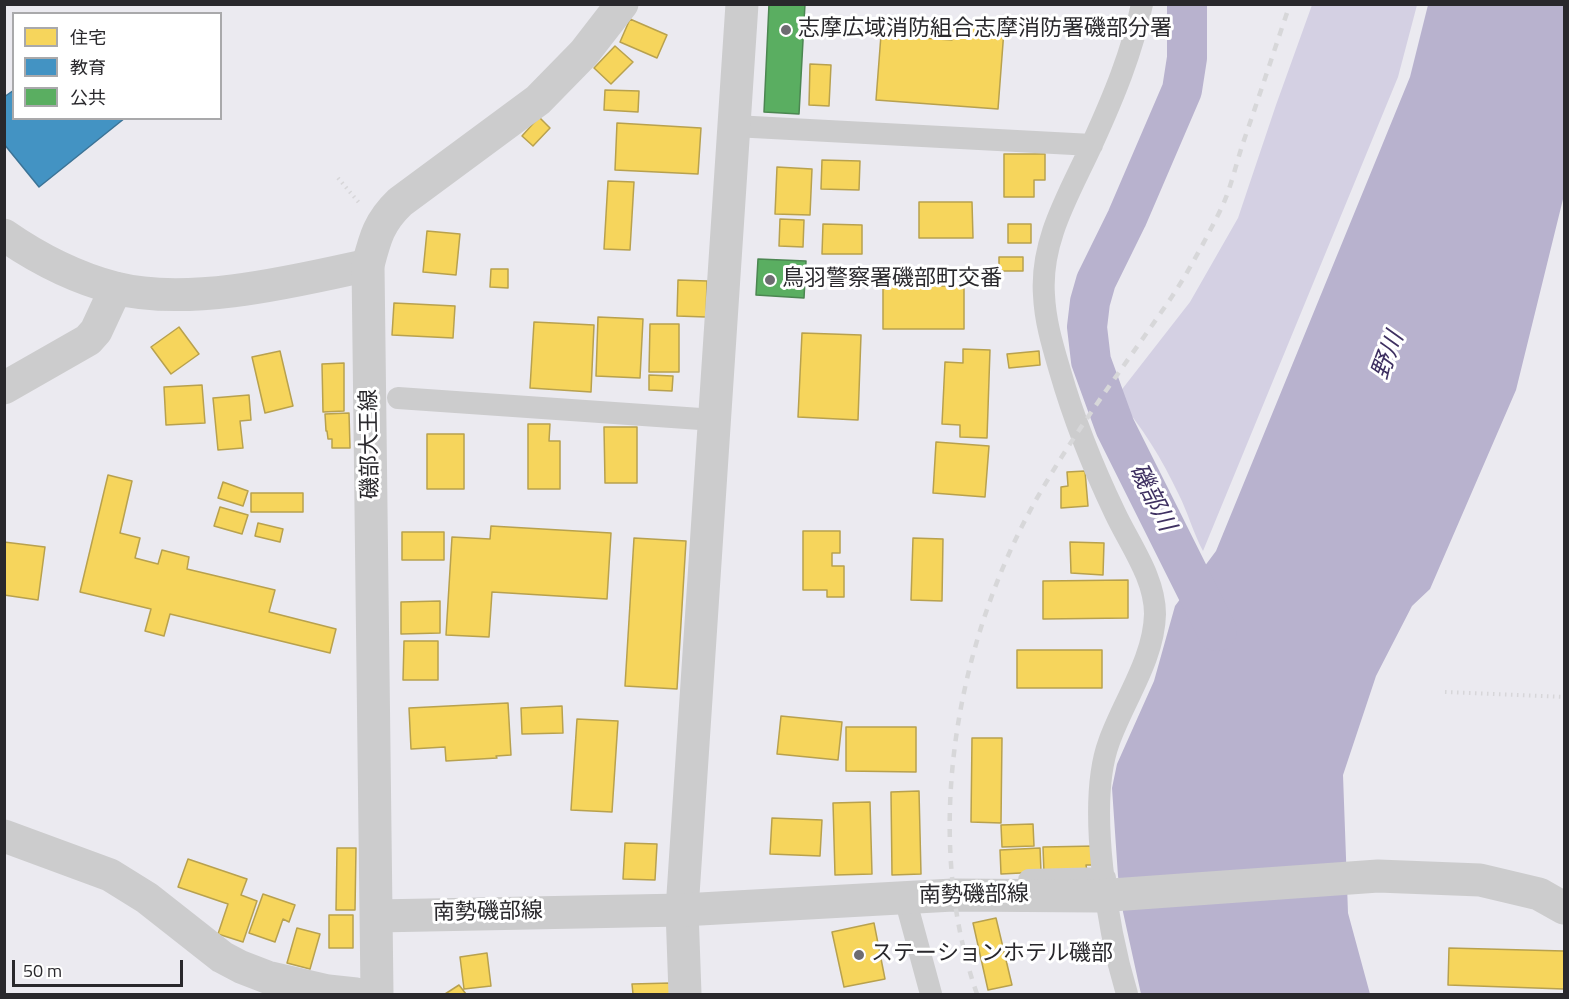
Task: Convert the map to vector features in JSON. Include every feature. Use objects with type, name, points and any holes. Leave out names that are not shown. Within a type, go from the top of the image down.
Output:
[{"type":"main road","name":"磯部大王線","points":[[378,994],[368,265],[382,222],[395,206],[538,100],[585,53],[622,4]]},
{"type":"main road","points":[[685,994],[682,910],[742,4]]},
{"type":"main road","points":[[4,235],[22,248],[80,275],[116,288],[161,295],[280,284],[368,265]]},
{"type":"main road","points":[[4,388],[88,340],[96,331],[116,288]]},
{"type":"main road","points":[[4,836],[110,875],[147,898],[222,957],[241,967],[328,991],[356,994]]},
{"type":"main road","name":"南勢磯部線","points":[[377,916],[682,910],[1101,887],[1378,876],[1480,880],[1539,894],[1564,908]]},
{"type":"street","points":[[1127,994],[1101,887],[1101,772],[1110,741],[1146,659],[1155,616],[1154,598],[1149,582],[1114,511],[1071,408],[1054,351],[1044,294],[1047,250],[1058,215],[1116,89],[1142,4]]},
{"type":"street","points":[[734,126],[1092,144]]},
{"type":"street","points":[[399,398],[715,420]]},
{"type":"street","points":[[905,898],[931,994]]},
{"type":"path","points":[[1445,692],[1564,697]]},
{"type":"shaded area","points":[[1312,5],[1417,5],[1398,77],[1203,551],[1182,502],[1158,456],[1143,431],[1116,397],[1190,302],[1238,218]]},
{"type":"water","name":"野川","points":[[1428,5],[1564,5],[1564,195],[1516,390],[1430,589],[1412,606],[1376,676],[1343,775],[1348,913],[1370,994],[1141,994],[1123,912],[1118,876],[1112,788],[1117,764],[1154,681],[1175,606],[1216,551],[1410,77]]},
{"type":"building: 住宅","points":[[630,19],[667,35],[657,58],[620,42]]},
{"type":"building: 住宅","points":[[952,26],[1004,30],[998,109],[876,100],[881,35],[952,40]]},
{"type":"building: 住宅","points":[[615,46],[633,62],[611,84],[594,68]]},
{"type":"building: 住宅","points":[[810,64],[831,65],[829,106],[809,105]]},
{"type":"building: 住宅","points":[[605,90],[639,91],[638,112],[604,110]]},
{"type":"building: 住宅","points":[[539,117],[550,128],[533,146],[522,136]]},
{"type":"building: 住宅","points":[[617,123],[701,128],[698,174],[615,170]]},
{"type":"building: 住宅","points":[[1004,154],[1045,154],[1045,180],[1034,180],[1034,197],[1004,197]]},
{"type":"building: 住宅","points":[[822,160],[860,161],[859,190],[821,189]]},
{"type":"building: 住宅","points":[[777,167],[812,169],[810,215],[775,214]]},
{"type":"building: 住宅","points":[[608,181],[634,182],[630,250],[604,249]]},
{"type":"building: 住宅","points":[[919,202],[972,202],[973,238],[919,238]]},
{"type":"building: 住宅","points":[[780,219],[804,220],[803,247],[779,246]]},
{"type":"building: 住宅","points":[[823,224],[862,225],[862,254],[822,254]]},
{"type":"building: 住宅","points":[[1008,224],[1031,224],[1031,243],[1008,243]]},
{"type":"building: 住宅","points":[[427,231],[460,234],[456,275],[423,272]]},
{"type":"building: 住宅","points":[[999,257],[1023,257],[1023,271],[999,271]]},
{"type":"building: 住宅","points":[[491,269],[508,269],[508,288],[490,287]]},
{"type":"building: 住宅","points":[[678,280],[707,281],[706,317],[677,316]]},
{"type":"building: 住宅","points":[[883,286],[964,286],[964,329],[883,329]]},
{"type":"building: 住宅","points":[[394,303],[455,306],[453,338],[392,335]]},
{"type":"building: 住宅","points":[[598,317],[643,319],[640,378],[596,376]]},
{"type":"building: 住宅","points":[[534,322],[594,325],[591,392],[530,388]]},
{"type":"building: 住宅","points":[[650,324],[679,324],[679,372],[649,372]]},
{"type":"building: 住宅","points":[[179,327],[199,354],[171,374],[151,347]]},
{"type":"building: 住宅","points":[[802,333],[861,335],[858,420],[798,417]]},
{"type":"building: 住宅","points":[[963,349],[990,350],[987,438],[960,437],[960,425],[942,424],[945,362],[963,363]]},
{"type":"building: 住宅","points":[[280,351],[293,406],[265,413],[252,357]]},
{"type":"building: 住宅","points":[[1039,351],[1040,365],[1009,368],[1007,354]]},
{"type":"building: 住宅","points":[[344,363],[344,411],[323,412],[322,364]]},
{"type":"building: 住宅","points":[[649,375],[673,376],[672,391],[649,390]]},
{"type":"building: 住宅","points":[[202,385],[205,423],[166,425],[164,387]]},
{"type":"building: 住宅","points":[[249,395],[251,420],[240,421],[243,448],[218,450],[213,398]]},
{"type":"building: 住宅","points":[[349,413],[350,448],[332,448],[332,439],[328,439],[326,431],[325,414]]},
{"type":"building: 住宅","points":[[528,424],[550,424],[549,441],[560,441],[560,489],[528,489]]},
{"type":"building: 住宅","points":[[604,427],[637,427],[637,483],[605,483]]},
{"type":"building: 住宅","points":[[427,434],[464,434],[464,489],[427,489]]},
{"type":"building: 住宅","points":[[936,442],[989,446],[985,497],[933,493]]},
{"type":"building: 住宅","points":[[1085,471],[1088,506],[1061,508],[1061,487],[1068,486],[1067,472]]},
{"type":"building: 住宅","points":[[108,475],[132,481],[120,533],[140,538],[135,558],[158,564],[162,550],[189,557],[187,569],[275,590],[269,612],[336,629],[330,653],[170,614],[164,636],[145,631],[151,609],[80,592]]},
{"type":"building: 住宅","points":[[223,482],[248,491],[243,506],[218,498]]},
{"type":"building: 住宅","points":[[251,493],[303,493],[303,512],[251,512]]},
{"type":"building: 住宅","points":[[220,507],[248,515],[242,534],[214,526]]},
{"type":"building: 住宅","points":[[258,523],[283,529],[280,542],[255,536]]},
{"type":"building: 住宅","points":[[491,526],[611,533],[607,599],[492,592],[489,637],[446,635],[452,537],[490,539]]},
{"type":"building: 住宅","points":[[803,531],[840,531],[840,553],[832,553],[832,566],[844,566],[844,597],[827,597],[827,590],[803,590]]},
{"type":"building: 住宅","points":[[402,532],[444,532],[444,560],[402,560]]},
{"type":"building: 住宅","points":[[634,538],[686,541],[677,689],[625,686]]},
{"type":"building: 住宅","points":[[913,538],[943,539],[942,601],[911,600]]},
{"type":"building: 住宅","points":[[4,542],[45,547],[38,600],[4,595]]},
{"type":"building: 住宅","points":[[1070,542],[1104,543],[1103,575],[1071,573]]},
{"type":"building: 住宅","points":[[1128,580],[1128,618],[1043,619],[1043,581]]},
{"type":"building: 住宅","points":[[440,601],[440,633],[401,634],[401,602]]},
{"type":"building: 住宅","points":[[404,641],[438,641],[438,680],[403,680]]},
{"type":"building: 住宅","points":[[1017,650],[1102,650],[1102,688],[1017,688]]},
{"type":"building: 住宅","points":[[508,703],[511,755],[446,761],[445,747],[411,749],[409,708]]},
{"type":"building: 住宅","points":[[562,706],[563,733],[522,734],[521,708]]},
{"type":"building: 住宅","points":[[781,716],[842,722],[838,760],[777,754]]},
{"type":"building: 住宅","points":[[577,719],[618,721],[612,812],[571,810]]},
{"type":"building: 住宅","points":[[846,727],[916,727],[916,772],[846,771]]},
{"type":"building: 住宅","points":[[972,738],[1002,738],[1001,823],[971,822]]},
{"type":"building: 住宅","points":[[919,791],[921,874],[892,875],[891,792]]},
{"type":"building: 住宅","points":[[870,802],[872,874],[835,875],[833,803]]},
{"type":"building: 住宅","points":[[772,818],[822,820],[820,856],[770,854]]},
{"type":"building: 住宅","points":[[1033,824],[1034,846],[1002,847],[1001,825]]},
{"type":"building: 住宅","points":[[625,843],[657,844],[655,880],[623,879]]},
{"type":"building: 住宅","points":[[1096,846],[1097,865],[1086,865],[1087,871],[1044,873],[1043,847]]},
{"type":"building: 住宅","points":[[337,848],[356,848],[355,910],[336,910]]},
{"type":"building: 住宅","points":[[1040,848],[1041,872],[1001,874],[1000,850]]},
{"type":"building: 住宅","points":[[188,859],[247,879],[241,895],[257,901],[243,942],[218,934],[228,904],[178,887]]},
{"type":"building: 住宅","points":[[263,894],[295,905],[289,922],[283,919],[275,942],[249,933]]},
{"type":"building: 住宅","points":[[329,915],[353,915],[353,948],[329,948]]},
{"type":"building: 住宅","points":[[996,918],[1012,985],[988,990],[973,923]]},
{"type":"building: 住宅","name":"ステーションホテル磯部","points":[[874,923],[885,979],[844,987],[832,932]]},
{"type":"building: 住宅","points":[[297,928],[320,934],[310,969],[287,963]]},
{"type":"building: 住宅","points":[[1449,948],[1564,951],[1564,989],[1448,985]]},
{"type":"building: 住宅","points":[[487,953],[491,986],[464,989],[460,957]]},
{"type":"building: 住宅","points":[[671,983],[671,994],[633,994],[632,984]]},
{"type":"building: 住宅","points":[[459,985],[466,994],[445,994]]},
{"type":"building: 教育","points":[[12,91],[12,120],[123,120],[39,187],[4,144],[4,97]]},
{"type":"building: 公共","points":[[769,4],[805,4],[799,114],[764,112]]},
{"type":"building: 公共","points":[[758,259],[806,261],[804,298],[756,295]]},
{"type":"waterway","name":"磯部川","points":[[1187,4],[1187,58],[1182,90],[1127,218],[1096,281],[1090,302],[1087,327],[1091,361],[1115,427],[1217,631]]},
{"type":"railway","points":[[977,994],[960,932],[951,867],[950,801],[957,734],[970,668],[989,604],[1014,543],[1044,486],[1178,288],[1221,209],[1290,4]]},
{"type":"place","name":"志摩広域消防組合志摩消防署磯部分署","points":[[786,30]]},
{"type":"place","name":"鳥羽警察署磯部町交番","points":[[770,280]]},
{"type":"place","name":"ステーションホテル磯部","points":[[859,955]]}]
